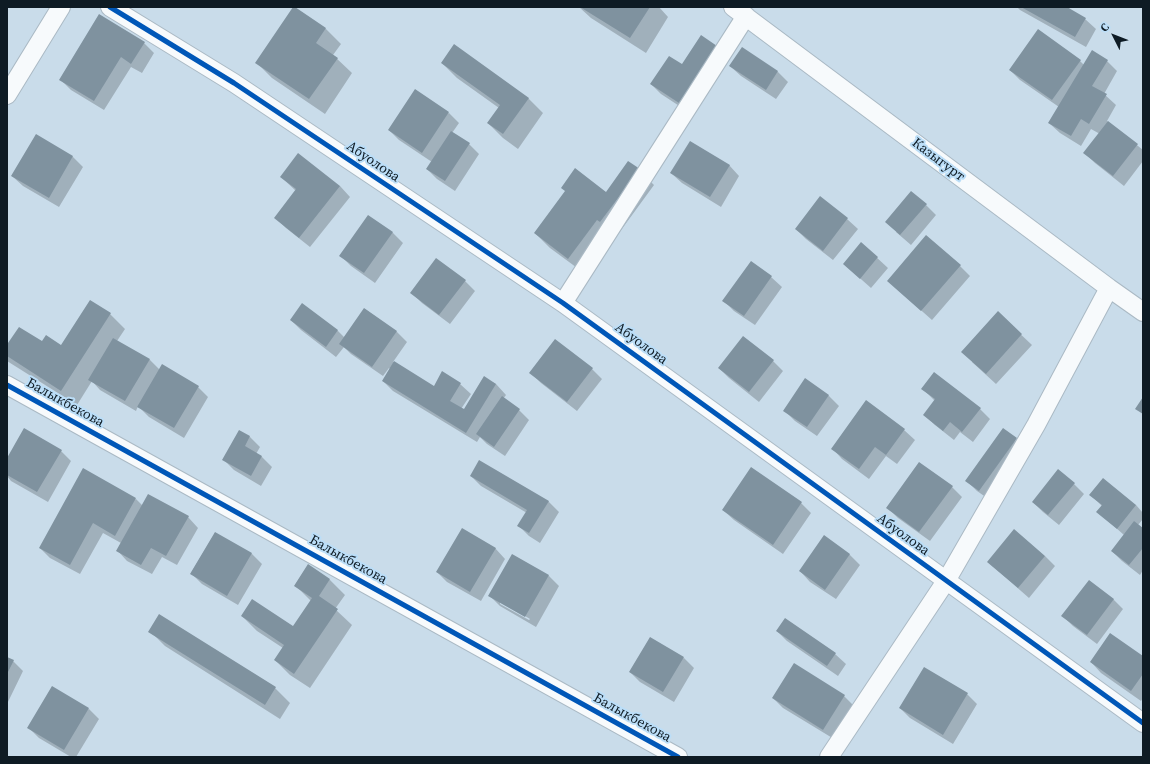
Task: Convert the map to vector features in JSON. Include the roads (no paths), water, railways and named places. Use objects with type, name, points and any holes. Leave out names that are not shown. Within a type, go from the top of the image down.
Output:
[{"type":"street","points":[[7,95],[61,7]]},
{"type":"street","name":"Абуолова","points":[[110,7],[234,83],[563,303],[1143,723]]},
{"type":"street","points":[[563,303],[740,11]]},
{"type":"street","name":"Казыгурт","points":[[740,11],[1143,312]]},
{"type":"street","points":[[830,757],[946,581],[1036,425],[1109,288]]},
{"type":"street","name":"Балыкбекова","points":[[7,385],[678,757]]}]
